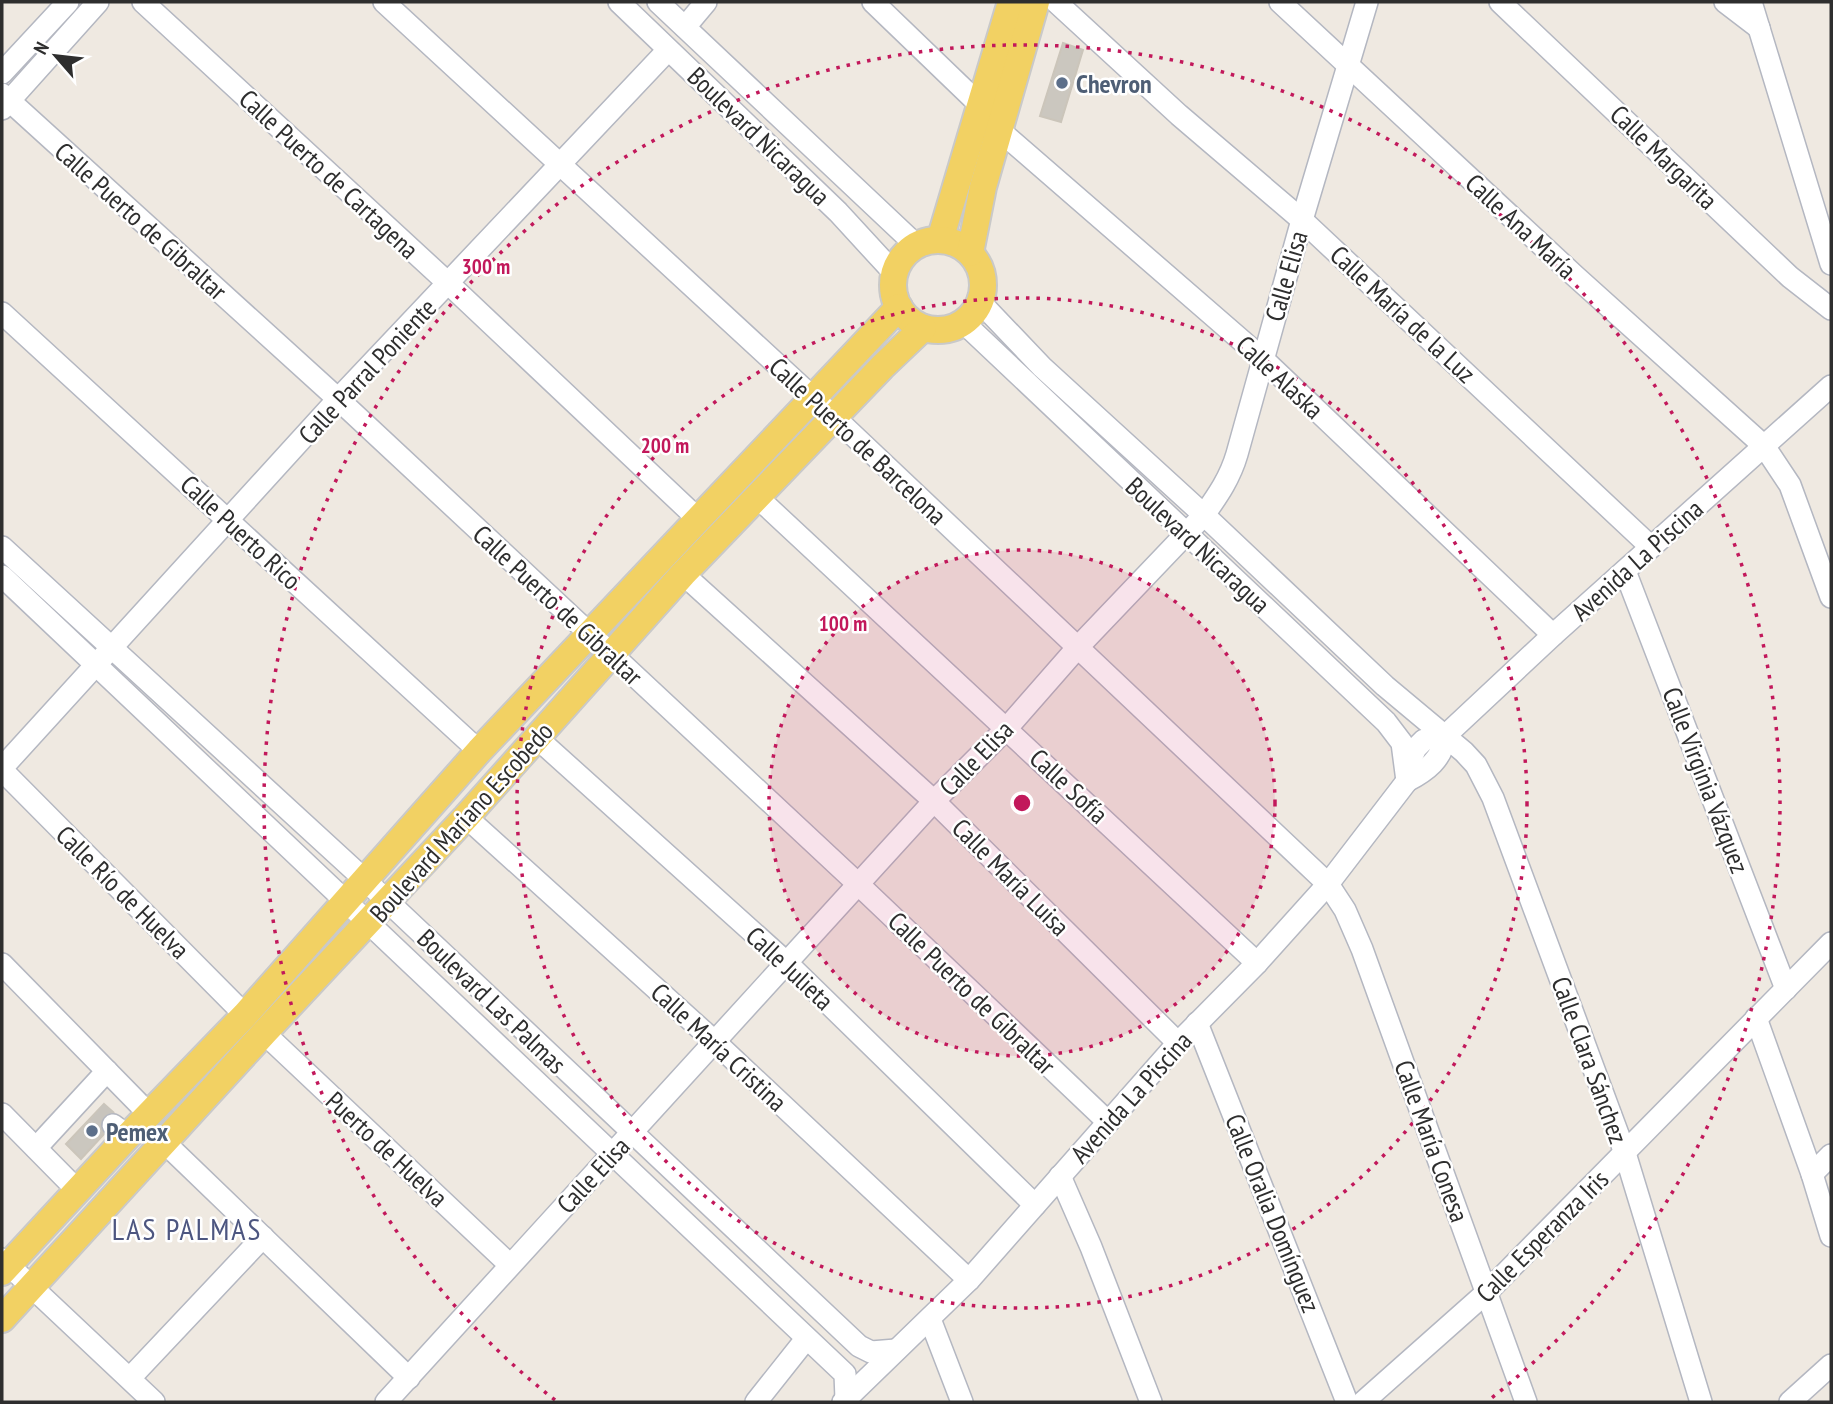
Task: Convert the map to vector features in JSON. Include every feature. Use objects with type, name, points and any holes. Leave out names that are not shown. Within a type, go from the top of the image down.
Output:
[{"type":"main road","points":[[928,243],[980,105],[1011,2]]},
{"type":"main road","points":[[970,253],[976,214],[998,129],[1035,2]]},
{"type":"main road","points":[[928,243],[961,246],[970,253],[978,264],[983,289],[980,302],[973,313],[963,322],[944,330],[923,328],[913,323],[899,307],[893,285],[895,274],[907,253],[928,243]]},
{"type":"main road","name":"Boulevard Mariano Escobedo","points":[[4,1266],[77,1190],[105,1118],[149,1114],[245,1015],[479,751],[899,307]]},
{"type":"main road","name":"Boulevard Mariano Escobedo","points":[[2,1320],[264,1033],[369,924],[756,496],[923,328]]},
{"type":"street","points":[[2,73],[68,2]]},
{"type":"street","points":[[4,101],[98,2]]},
{"type":"street","name":"Calle Puerto de Cartagena","points":[[143,2],[449,284],[698,519]]},
{"type":"street","name":"Calle Puerto de Barcelona","points":[[384,2],[562,163],[834,417],[1328,884]]},
{"type":"street","name":"Boulevard Nicaragua","points":[[619,2],[838,212],[895,274]]},
{"type":"street","name":"Boulevard Nicaragua","points":[[658,2],[928,243]]},
{"type":"street","points":[[685,27],[706,2]]},
{"type":"street","points":[[873,2],[980,105]]},
{"type":"street","name":"Calle María de la Luz","points":[[1056,2],[1179,115],[1302,220],[1651,547]]},
{"type":"street","name":"Calle Ana María","points":[[1280,2],[1575,276],[1764,446],[1790,485],[1831,597]]},
{"type":"street","name":"Calle Elisa","points":[[387,1402],[713,1041],[934,801],[1007,728],[1078,647],[1186,534],[1228,481],[1367,2]]},
{"type":"street","name":"Calle Margarita","points":[[1500,2],[1790,277],[1831,309]]},
{"type":"street","points":[[1725,2],[1759,27]]},
{"type":"street","points":[[1751,2],[1831,264]]},
{"type":"street","name":"Calle Parral Poniente","points":[[2,769],[338,399],[668,50]]},
{"type":"street","name":"Calle Puerto de Gibraltar","points":[[4,101],[338,399],[858,884],[1108,1122]]},
{"type":"street","name":"Calle Alaska","points":[[998,129],[1263,359],[1553,635]]},
{"type":"street","name":"Boulevard Nicaragua","points":[[980,302],[1042,367],[1204,514],[1385,686],[1445,736]]},
{"type":"street","name":"Calle Puerto Rico","points":[[2,313],[479,751]]},
{"type":"street","name":"Boulevard Nicaragua","points":[[963,322],[1386,722],[1402,743],[1407,780]]},
{"type":"street","name":"Avenida La Piscina","points":[[845,1401],[969,1280],[1178,1043],[1257,963],[1328,884],[1407,780],[1411,758],[1416,748],[1424,740],[1445,736],[1553,635],[1831,386]]},
{"type":"street","name":"Calle Sofía","points":[[756,496],[1257,963]]},
{"type":"street","name":"Boulevard Las Palmas","points":[[2,547],[365,880],[866,1350]]},
{"type":"street","name":"Calle Virginia Vázquez","points":[[1625,570],[1786,989]]},
{"type":"street","name":"Calle María Luisa","points":[[684,574],[934,801],[1178,1043]]},
{"type":"street","name":"Boulevard Las Palmas","points":[[2,576],[845,1374]]},
{"type":"street","name":"Calle Clara Sánchez","points":[[1445,736],[1476,765],[1493,798],[1625,1153],[1701,1402]]},
{"type":"street","name":"Calle Julieta","points":[[538,739],[787,963],[1035,1206]]},
{"type":"street","name":"Calle Río de Huelva","points":[[2,769],[245,1015]]},
{"type":"street","name":"Calle María Cristina","points":[[466,817],[713,1041],[969,1280]]},
{"type":"street","name":"Calle María Conesa","points":[[1328,884],[1353,925],[1526,1402]]},
{"type":"street","name":"Calle Esperanza Iris","points":[[1363,1402],[1487,1292],[1831,943]]},
{"type":"street","points":[[2,964],[149,1114]]},
{"type":"street","points":[[1756,1018],[1812,1174],[1831,1236]]},
{"type":"street","name":"Calle Oralia Domínguez","points":[[1197,1023],[1347,1402]]},
{"type":"street","name":"Puerto de Huelva","points":[[264,1033],[510,1265]]},
{"type":"street","points":[[36,1148],[105,1118],[107,1071]]},
{"type":"street","points":[[2,1115],[77,1190]]},
{"type":"street","points":[[164,1142],[410,1378]]},
{"type":"street","points":[[1812,1174],[1831,1155]]},
{"type":"street","points":[[1060,1176],[1091,1247],[1151,1402]]},
{"type":"street","points":[[130,1378],[264,1237]]},
{"type":"street","points":[[4,1266],[32,1287],[154,1402]]},
{"type":"street","points":[[930,1319],[962,1402]]},
{"type":"street","points":[[756,1402],[806,1339]]},
{"type":"street","points":[[845,1401],[845,1374],[861,1367],[866,1350],[896,1350]]},
{"type":"street","points":[[1790,1402],[1831,1365]]},
{"type":"building","name":"Chevron","points":[[1063,43],[1083,50],[1061,122],[1040,116]]},
{"type":"building","name":"Pemex","points":[[104,1104],[113,1112],[102,1118],[100,1124],[104,1134],[81,1159],[66,1144]]},
{"type":"tunnel","points":[[97,1112],[113,1125]]},
{"type":"place","name":"Chevron","points":[[1062,83]]},
{"type":"place","name":"Pemex","points":[[92,1131]]},
{"type":"district","name":"LAS PALMAS","points":[[187,1228]]}]
